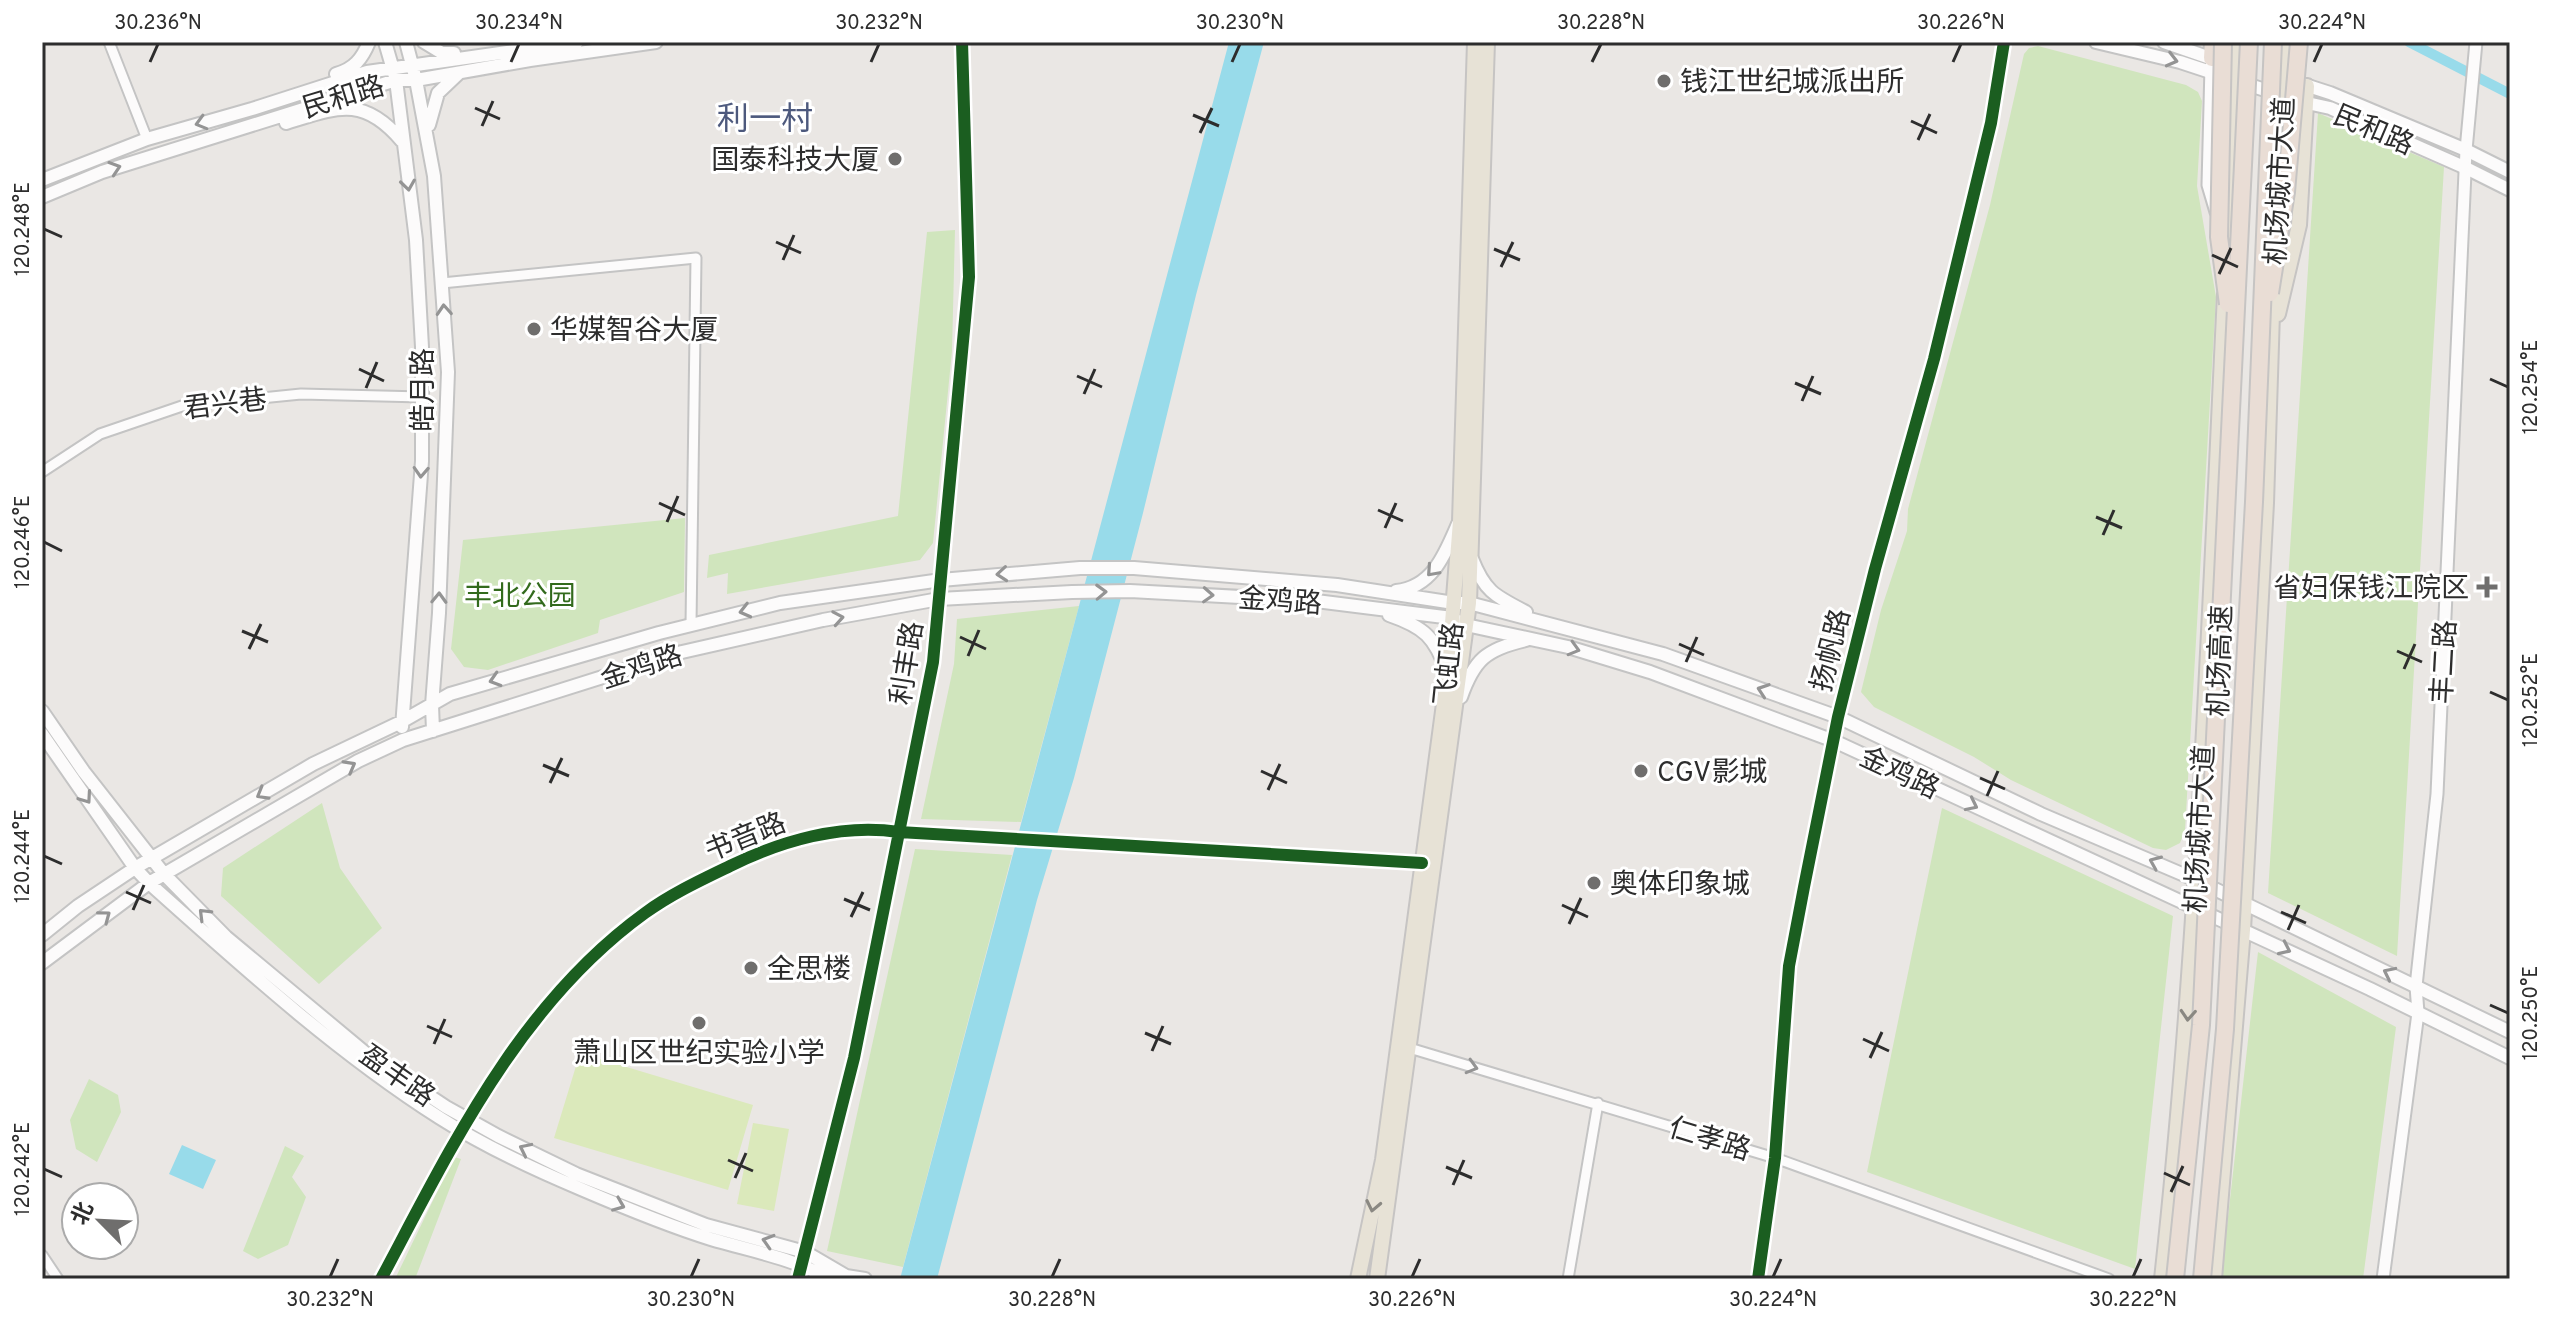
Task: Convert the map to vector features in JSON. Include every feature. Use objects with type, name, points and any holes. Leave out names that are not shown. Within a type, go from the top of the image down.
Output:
[{"type":"highway","points":[[2223,42],[2219,237],[2234,345]]},
{"type":"highway","name":"机场高速","points":[[2175,1279],[2202,1010],[2249,42]]},
{"type":"highway","name":"机场高速","points":[[2202,1279],[2225,1029],[2265,348],[2273,42]]},
{"type":"highway","points":[[2265,348],[2286,192],[2299,42]]},
{"type":"main road","points":[[252,109],[265,96],[346,71],[362,59],[369,42]]},
{"type":"main road","name":"皓月路","points":[[385,42],[394,74],[416,240],[422,347],[422,461],[401,722],[403,740]]},
{"type":"main road","name":"皓月路","points":[[406,42],[434,176],[448,372],[433,731]]},
{"type":"main road","points":[[424,42],[442,53],[481,54]]},
{"type":"main road","name":"民和路","points":[[42,197],[102,172],[228,132],[412,65],[577,42]]},
{"type":"main road","name":"民和路","points":[[42,180],[147,139],[367,72],[416,80],[656,42]]},
{"type":"main road","name":"飞虹路","points":[[1377,1279],[1422,863],[1458,608],[1475,42]]},
{"type":"main road","name":"飞虹路","points":[[1358,1279],[1404,1047],[1466,625],[1458,608],[1472,559],[1487,42]]},
{"type":"main road","name":"民和路","points":[[2096,42],[2211,54]]},
{"type":"main road","name":"民和路","points":[[2164,42],[2211,54],[2235,74],[2283,96],[2330,108],[2510,190]]},
{"type":"main road","name":"机场城市大道","points":[[2162,1279],[2195,908],[2238,42]]},
{"type":"main road","name":"机场城市大道","points":[[2214,1279],[2243,930],[2266,503],[2265,348],[2288,42]]},
{"type":"main road","points":[[427,136],[430,113],[438,93],[455,75],[472,70]]},
{"type":"main road","name":"民和路","points":[[2235,74],[2284,79],[2307,86],[2466,150],[2510,172]]},
{"type":"main road","points":[[2265,348],[2299,225],[2307,86]]},
{"type":"main road","points":[[228,132],[251,133],[318,113],[352,107],[387,124],[402,141]]},
{"type":"main road","points":[[1380,593],[1405,590],[1420,584],[1444,556],[1460,521]]},
{"type":"main road","points":[[1472,559],[1481,582],[1492,592],[1543,621]]},
{"type":"main road","name":"金鸡路","points":[[42,935],[78,906],[150,859],[313,764],[401,722],[450,694],[691,625],[780,603],[941,580],[1080,568],[1134,568],[1337,585],[1543,621],[1663,654],[1838,717],[2041,814],[2196,880],[2510,1032]]},
{"type":"main road","name":"金鸡路","points":[[42,963],[149,883],[358,761],[403,740],[682,652],[823,620],[939,599],[1130,591],[1316,601],[1364,607],[1458,608]]},
{"type":"main road","points":[[1364,607],[1420,628],[1431,638],[1448,674]]},
{"type":"main road","name":"金鸡路","points":[[1458,608],[1466,625],[1568,647],[1650,672],[1834,741],[2243,930],[2510,1058]]},
{"type":"main road","points":[[1454,716],[1469,674],[1488,652],[1532,639]]},
{"type":"main road","name":"盈丰路","points":[[42,711],[150,859],[226,937],[369,1056],[464,1125]]},
{"type":"main road","name":"盈丰路","points":[[42,734],[135,868],[149,883],[289,1006],[365,1066],[580,1189],[663,1223],[803,1258],[846,1276],[865,1279]]},
{"type":"main road","name":"盈丰路","points":[[803,1258],[830,1279]]},
{"type":"street","points":[[109,42],[147,139]]},
{"type":"street","name":"利丰路","points":[[798,1279],[854,1058],[933,662],[969,277],[962,42]]},
{"type":"street","name":"扬帆路","points":[[1758,1279],[1775,1158],[1789,966],[1838,717],[1875,569],[1941,331],[1991,123],[2004,42]]},
{"type":"street","name":"丰二路","points":[[2383,1279],[2418,1013],[2416,986],[2437,794],[2466,150],[2476,45]]},
{"type":"street","points":[[2211,54],[2208,185],[2228,246]]},
{"type":"street","points":[[442,283],[696,258],[691,625]]},
{"type":"street","name":"君兴巷","points":[[42,472],[100,434],[182,406],[301,394],[422,397]]},
{"type":"street","name":"书音路","points":[[381,1279],[464,1125],[514,1045],[587,963],[644,914],[687,887],[750,856],[802,838],[872,828],[1007,839],[1422,863]]},
{"type":"street","name":"仁孝路","points":[[1404,1047],[1775,1158],[2109,1279]]},
{"type":"street","points":[[1568,1279],[1598,1103]]},
{"type":"street","points":[[42,1255],[58,1279]]},
{"type":"green space","points":[[2038,46],[2186,85],[2198,92],[2202,101],[2197,186],[2216,297],[2185,830],[2180,843],[2166,850],[2153,848],[2011,780],[1974,757],[1874,707],[1861,692],[1881,610],[1907,531],[1908,509],[1990,205],[2024,54],[2029,48]]},
{"type":"green space","points":[[2318,113],[2444,167],[2397,956],[2268,893]]},
{"type":"green space","points":[[955,230],[952,351],[933,543],[920,560],[727,594],[728,573],[707,578],[709,555],[898,516],[927,232]]},
{"type":"green space","name":"丰北公园","points":[[685,518],[684,592],[600,620],[598,633],[488,670],[464,667],[451,649],[463,540]]},
{"type":"green space","points":[[1079,606],[1021,822],[921,819],[954,664],[957,619]]},
{"type":"green space","points":[[322,803],[340,868],[382,928],[319,984],[221,896],[223,868]]},
{"type":"green space","points":[[1942,808],[2173,916],[2135,1269],[1867,1172]]},
{"type":"green space","points":[[915,849],[1012,855],[903,1267],[827,1251]]},
{"type":"green space","points":[[2258,952],[2396,1027],[2363,1279],[2221,1279]]},
{"type":"green space","points":[[580,1053],[753,1105],[728,1190],[554,1138]]},
{"type":"green space","points":[[89,1079],[118,1095],[121,1112],[97,1162],[76,1149],[70,1120]]},
{"type":"green space","points":[[753,1123],[789,1129],[774,1211],[737,1204]]},
{"type":"green space","points":[[285,1146],[304,1156],[292,1177],[306,1197],[288,1245],[258,1259],[243,1251]]},
{"type":"green space","points":[[454,1157],[461,1159],[415,1279],[395,1279]]},
{"type":"water","points":[[1229,42],[1264,42],[1196,295],[1074,778],[1037,900],[937,1279],[900,1279]]},
{"type":"water","points":[[182,1145],[216,1160],[203,1189],[169,1174]]},
{"type":"waterway","points":[[2409,42],[2510,94]]},
{"type":"cycle path","points":[[798,1279],[854,1058],[933,662],[969,277],[962,42]]},
{"type":"cycle path","points":[[1758,1279],[1775,1158],[1789,966],[1804,887],[1838,717],[1875,569],[1934,359],[1991,123],[2004,42]]},
{"type":"cycle path","points":[[381,1279],[434,1178],[492,1080],[561,990],[600,949],[645,913],[686,888],[770,849],[834,832],[877,830],[1422,863]]},
{"type":"place","name":"钱江世纪城派出所","points":[[1664,81]]},
{"type":"place","name":"国泰科技大厦","points":[[895,159]]},
{"type":"place","name":"华媒智谷大厦","points":[[534,329]]},
{"type":"place","name":"省妇保钱江院区","points":[[2487,587]]},
{"type":"place","name":"CGV影城","points":[[1641,771]]},
{"type":"place","name":"奥体印象城","points":[[1594,883]]},
{"type":"place","name":"全思楼","points":[[751,968]]},
{"type":"place","name":"萧山区世纪实验小学","points":[[699,1023]]},
{"type":"district","name":"利一村","points":[[765,118]]}]
